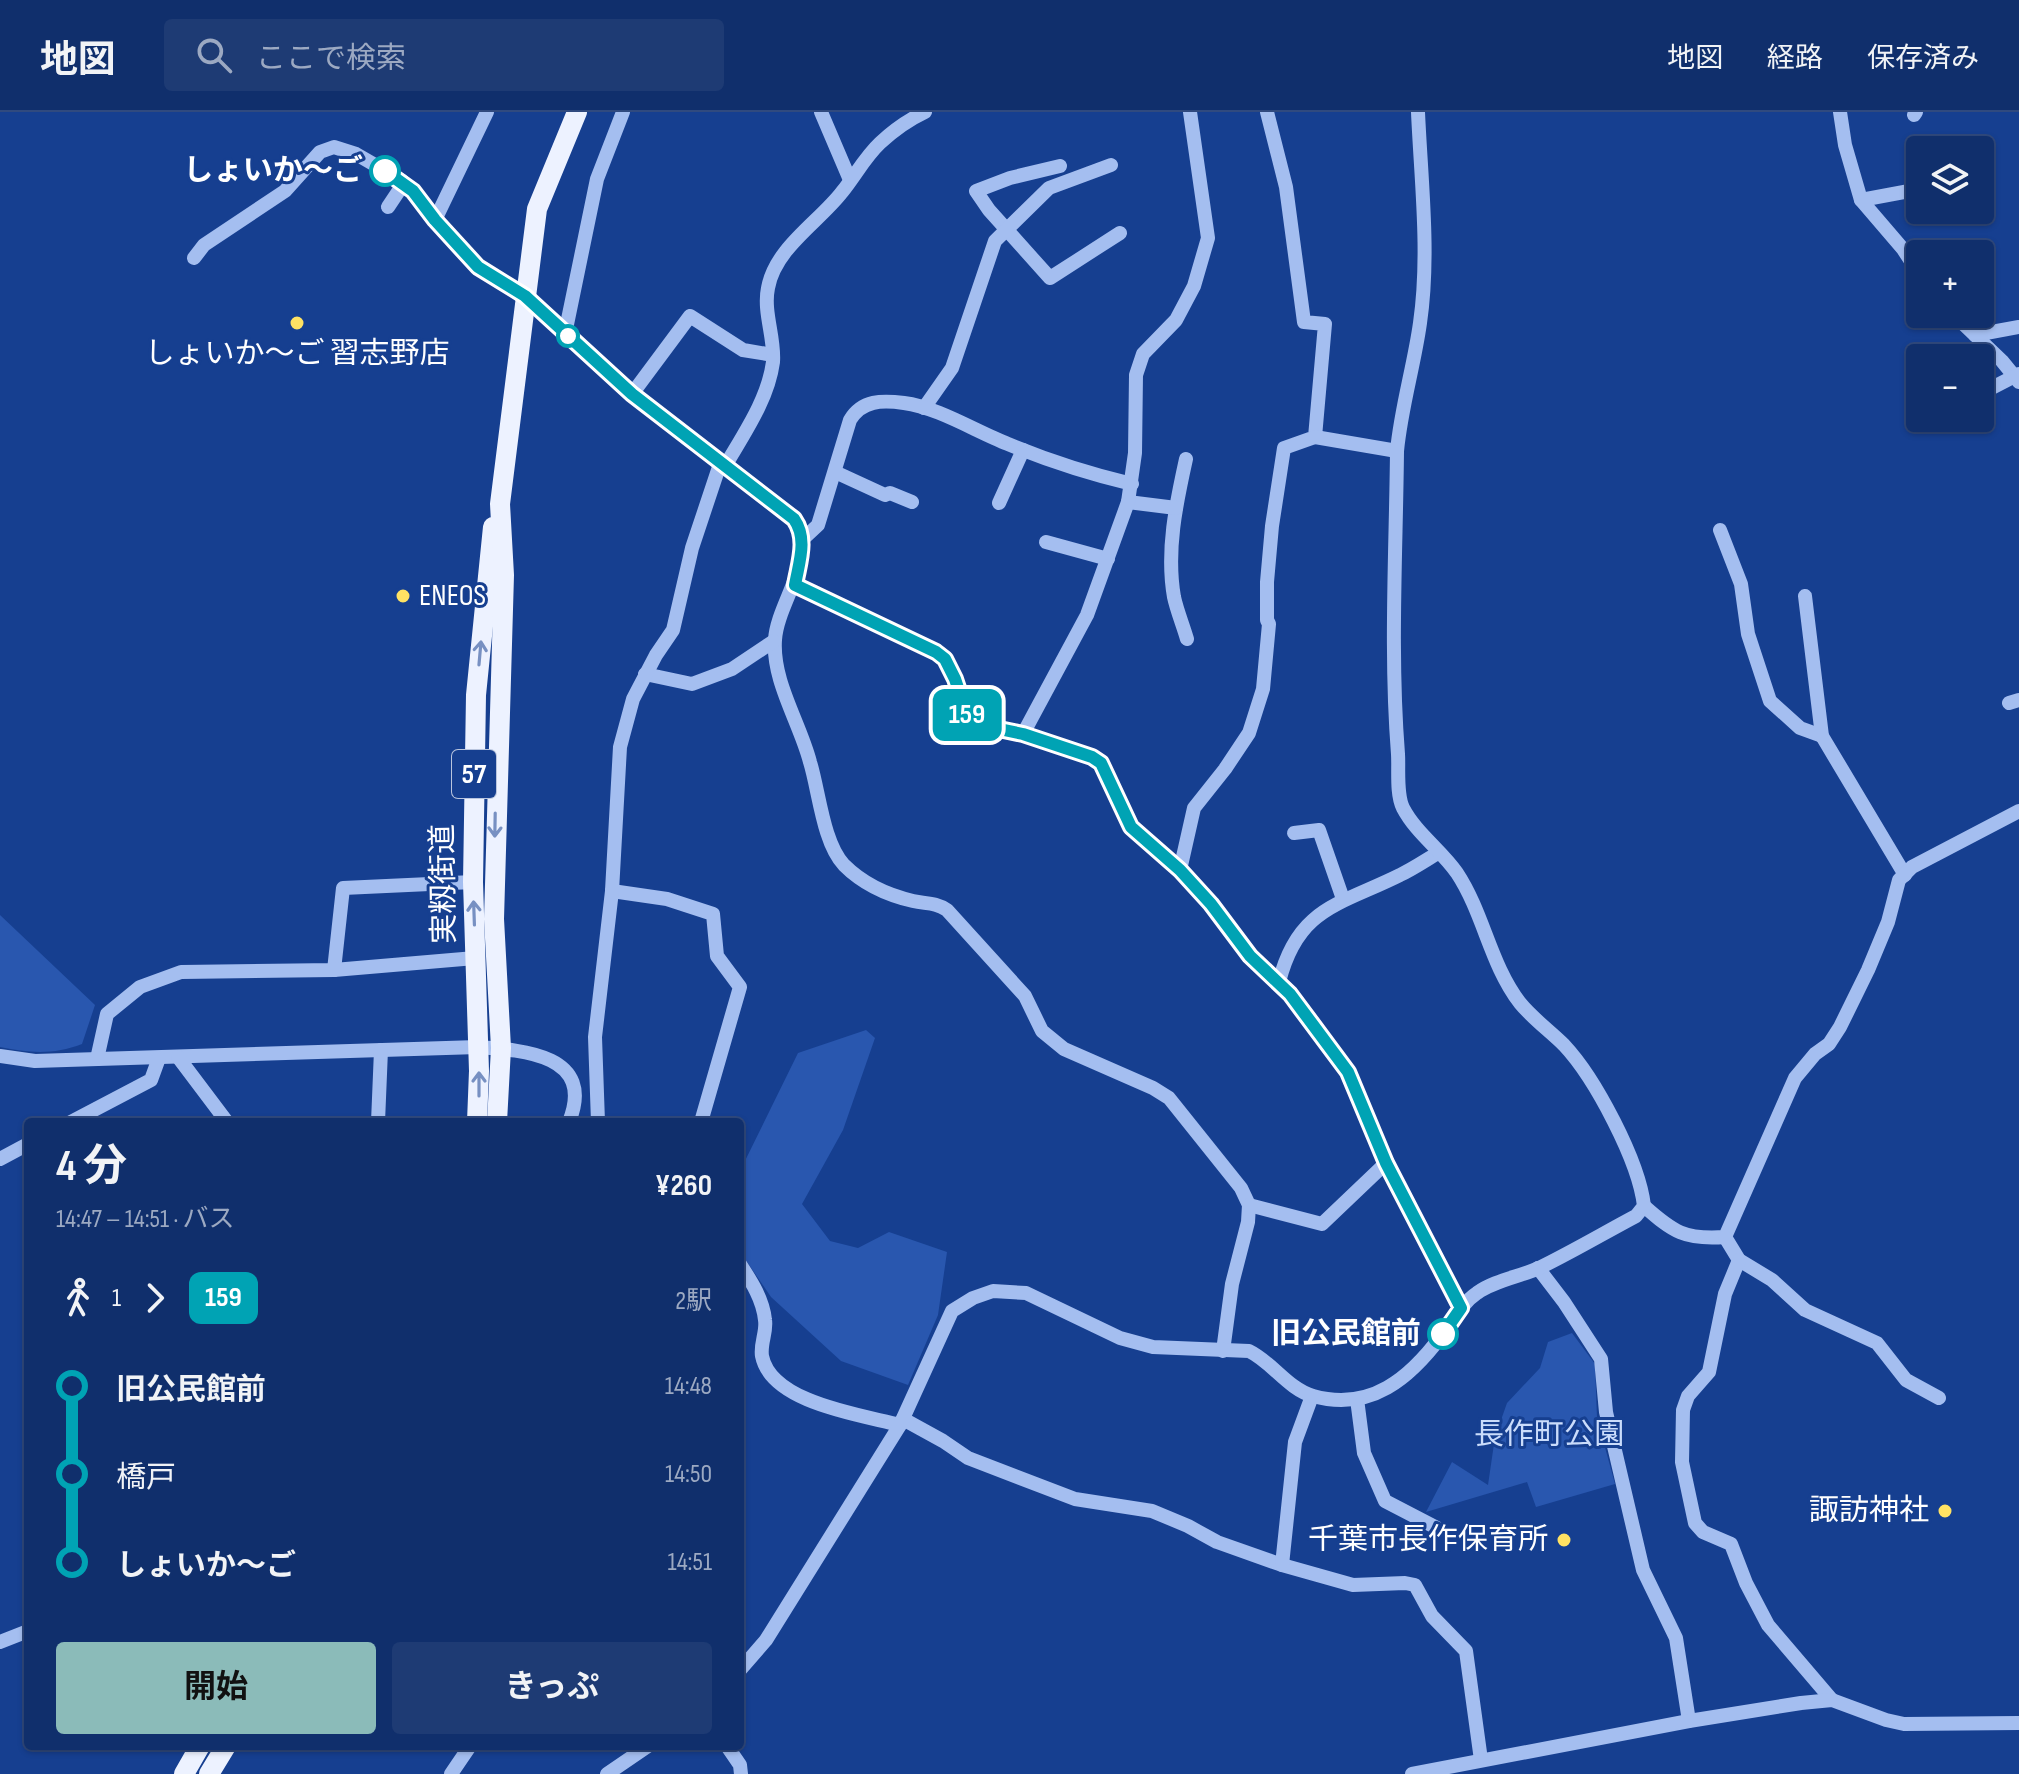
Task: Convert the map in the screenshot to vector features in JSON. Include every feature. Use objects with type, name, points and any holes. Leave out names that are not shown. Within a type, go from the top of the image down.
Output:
[{"type":"main road","name":"実籾街道","points":[[497,1118],[501,1048],[494,919],[504,575],[500,504],[537,209],[577,112]]},
{"type":"main road","name":"実籾街道","points":[[477,1118],[473,882],[476,695],[491,533],[500,504]]},
{"type":"main road","points":[[184,1774],[198,1750]]},
{"type":"main road","points":[[209,1774],[224,1750]]},
{"type":"street","points":[[435,220],[487,112]]},
{"type":"street","points":[[565,334],[597,179],[623,112]]},
{"type":"street","points":[[821,112],[850,180]]},
{"type":"street","points":[[598,1118],[595,1037],[612,891],[620,747],[629,706],[673,630],[692,548],[722,466],[758,410],[767,384],[773,355],[768,288],[774,274],[787,251],[878,144],[904,122],[925,112]]},
{"type":"street","points":[[1023,734],[1087,615],[1128,502],[1132,484],[1136,375],[1143,354],[1176,320],[1194,286],[1208,238],[1190,112]]},
{"type":"street","points":[[1267,112],[1286,187],[1304,322],[1325,324],[1315,437]]},
{"type":"street","points":[[1418,112],[1423,254],[1420,322],[1401,414],[1397,451],[1394,707],[1402,806],[1456,872],[1472,901],[1508,985],[1522,1005],[1565,1046],[1590,1077],[1642,1189],[1644,1206],[1670,1230],[1707,1239],[1725,1237]]},
{"type":"street","points":[[1840,112],[1845,145],[1861,200],[1906,254]]},
{"type":"street","points":[[194,258],[204,245],[285,191],[320,152],[342,148],[356,154],[404,183],[478,267],[525,296],[632,394],[794,519],[803,539],[795,585],[780,615],[774,641],[779,674],[810,760],[830,840],[841,862],[859,879],[879,890],[914,901],[937,903],[947,910],[1025,996],[1042,1031],[1064,1049],[1169,1098],[1241,1188],[1249,1205],[1248,1222],[1232,1284],[1223,1351]]},
{"type":"street","points":[[924,408],[952,368],[995,241],[1049,188],[1111,165]]},
{"type":"street","points":[[1060,166],[1010,178],[976,191],[1050,278],[1120,233]]},
{"type":"street","points":[[388,207],[404,183]]},
{"type":"street","points":[[1861,200],[1906,192]]},
{"type":"street","points":[[632,394],[690,316],[743,350],[773,355]]},
{"type":"street","points":[[1975,335],[2019,327]]},
{"type":"street","points":[[1968,328],[2017,377],[1994,388]]},
{"type":"street","points":[[803,539],[818,525],[850,420],[863,404],[906,403],[924,408],[1083,472],[1132,484]]},
{"type":"street","points":[[1180,870],[1194,808],[1249,733],[1263,689],[1269,624],[1267,582],[1284,448],[1315,437],[1397,451]]},
{"type":"street","points":[[999,503],[1023,450]]},
{"type":"street","points":[[1186,459],[1170,556],[1174,597],[1187,639]]},
{"type":"street","points":[[835,472],[885,495],[890,493],[912,502]]},
{"type":"street","points":[[1128,502],[1176,508]]},
{"type":"street","points":[[1720,530],[1741,584],[1748,634],[1770,701],[1800,728],[1822,736]]},
{"type":"street","points":[[1046,542],[1108,559]]},
{"type":"street","points":[[795,585],[936,652],[945,659],[955,679],[967,715],[980,725],[1023,734],[1092,757],[1101,763],[1131,827],[1180,870],[1211,904],[1250,956],[1279,982],[1348,1072],[1386,1163],[1461,1308]]},
{"type":"street","points":[[1805,596],[1822,736],[1905,875]]},
{"type":"street","points":[[645,674],[692,684],[732,669],[774,641]]},
{"type":"street","points":[[1725,1237],[1795,1078],[1815,1054],[1829,1044],[1845,1016],[1888,922],[1899,880],[1912,867],[2019,811]]},
{"type":"street","points":[[1294,833],[1319,830],[1343,899]]},
{"type":"street","points":[[1279,982],[1286,955],[1313,921],[1343,899],[1400,875],[1438,853]]},
{"type":"street","points":[[334,970],[343,888],[473,882]]},
{"type":"street","points":[[612,891],[667,899],[713,914],[717,956],[740,987],[702,1118]]},
{"type":"street","points":[[97,1059],[107,1014],[140,987],[181,972],[334,970],[475,958]]},
{"type":"street","points":[[0,1056],[35,1061],[501,1048],[543,1056],[566,1070],[572,1081],[575,1099],[570,1118]]},
{"type":"street","points":[[378,1118],[381,1050]]},
{"type":"street","points":[[178,1057],[224,1118]]},
{"type":"street","points":[[79,1118],[151,1080],[159,1058]]},
{"type":"street","points":[[0,1159],[24,1146]]},
{"type":"street","points":[[1249,1205],[1322,1224],[1386,1163]]},
{"type":"street","points":[[744,1665],[766,1640],[902,1422],[952,1311],[973,1298],[993,1291],[1026,1293],[1120,1338],[1153,1347],[1249,1351],[1263,1358],[1278,1373],[1312,1396],[1357,1399],[1403,1380],[1424,1359],[1461,1308],[1476,1293],[1538,1268],[1636,1216],[1644,1206]]},
{"type":"street","points":[[1725,1237],[1739,1260],[1772,1280],[1805,1310],[1877,1343],[1906,1380],[1939,1398]]},
{"type":"street","points":[[1739,1260],[1725,1294],[1709,1372],[1688,1396],[1683,1410],[1682,1462],[1687,1493],[1695,1523],[1703,1532],[1731,1544],[1746,1583],[1768,1625],[1832,1700]]},
{"type":"street","points":[[1538,1268],[1601,1359],[1606,1412],[1643,1570],[1676,1638],[1689,1721]]},
{"type":"street","points":[[744,1271],[759,1297],[766,1322],[761,1345],[763,1362],[775,1380],[793,1393],[817,1403],[902,1422],[943,1441],[968,1458],[1075,1499],[1152,1511],[1217,1542],[1282,1565],[1353,1585],[1415,1585],[1432,1616],[1466,1651],[1481,1760]]},
{"type":"street","points":[[1282,1565],[1295,1442],[1312,1396]]},
{"type":"street","points":[[1357,1399],[1364,1453],[1385,1501],[1437,1528]]},
{"type":"street","points":[[0,1642],[24,1633]]},
{"type":"street","points":[[1412,1774],[1689,1721],[1832,1700],[1904,1724],[2019,1723]]},
{"type":"street","points":[[451,1774],[467,1750]]},
{"type":"street","points":[[607,1774],[642,1750]]},
{"type":"street","points":[[730,1750],[740,1765],[741,1774]]},
{"type":"green space","points":[[0,915],[95,1005],[82,1044],[41,1052],[0,1047]]},
{"type":"green space","points":[[866,1030],[875,1038],[843,1130],[802,1204],[830,1241],[858,1248],[889,1232],[947,1252],[938,1315],[908,1385],[841,1361],[771,1297],[744,1257],[744,1163],[798,1053]]},
{"type":"green space","name":"長作町公園","points":[[1572,1333],[1595,1364],[1597,1418],[1615,1484],[1536,1507],[1527,1482],[1426,1512],[1452,1462],[1488,1485],[1495,1437],[1507,1403],[1540,1368],[1548,1342]]},
{"type":"bus line","name":"159","points":[[385,171],[401,180],[422,200],[435,220],[478,267],[525,296],[632,394],[794,519],[803,539],[795,585],[936,652],[945,659],[955,679],[967,715],[980,725],[1023,734],[1092,757],[1101,763],[1131,827],[1180,870],[1211,904],[1250,956],[1290,994],[1348,1072],[1386,1163],[1461,1308],[1443,1334]]},
{"type":"place","name":"しょいか〜ご","points":[[385,171]]},
{"type":"place","name":"しょいか～ご 習志野店","points":[[297,323]]},
{"type":"place","name":"ENEOS","points":[[403,596]]},
{"type":"place","name":"旧公民館前","points":[[1443,1334]]},
{"type":"place","name":"諏訪神社","points":[[1945,1511]]},
{"type":"place","name":"千葉市長作保育所","points":[[1564,1540]]}]
